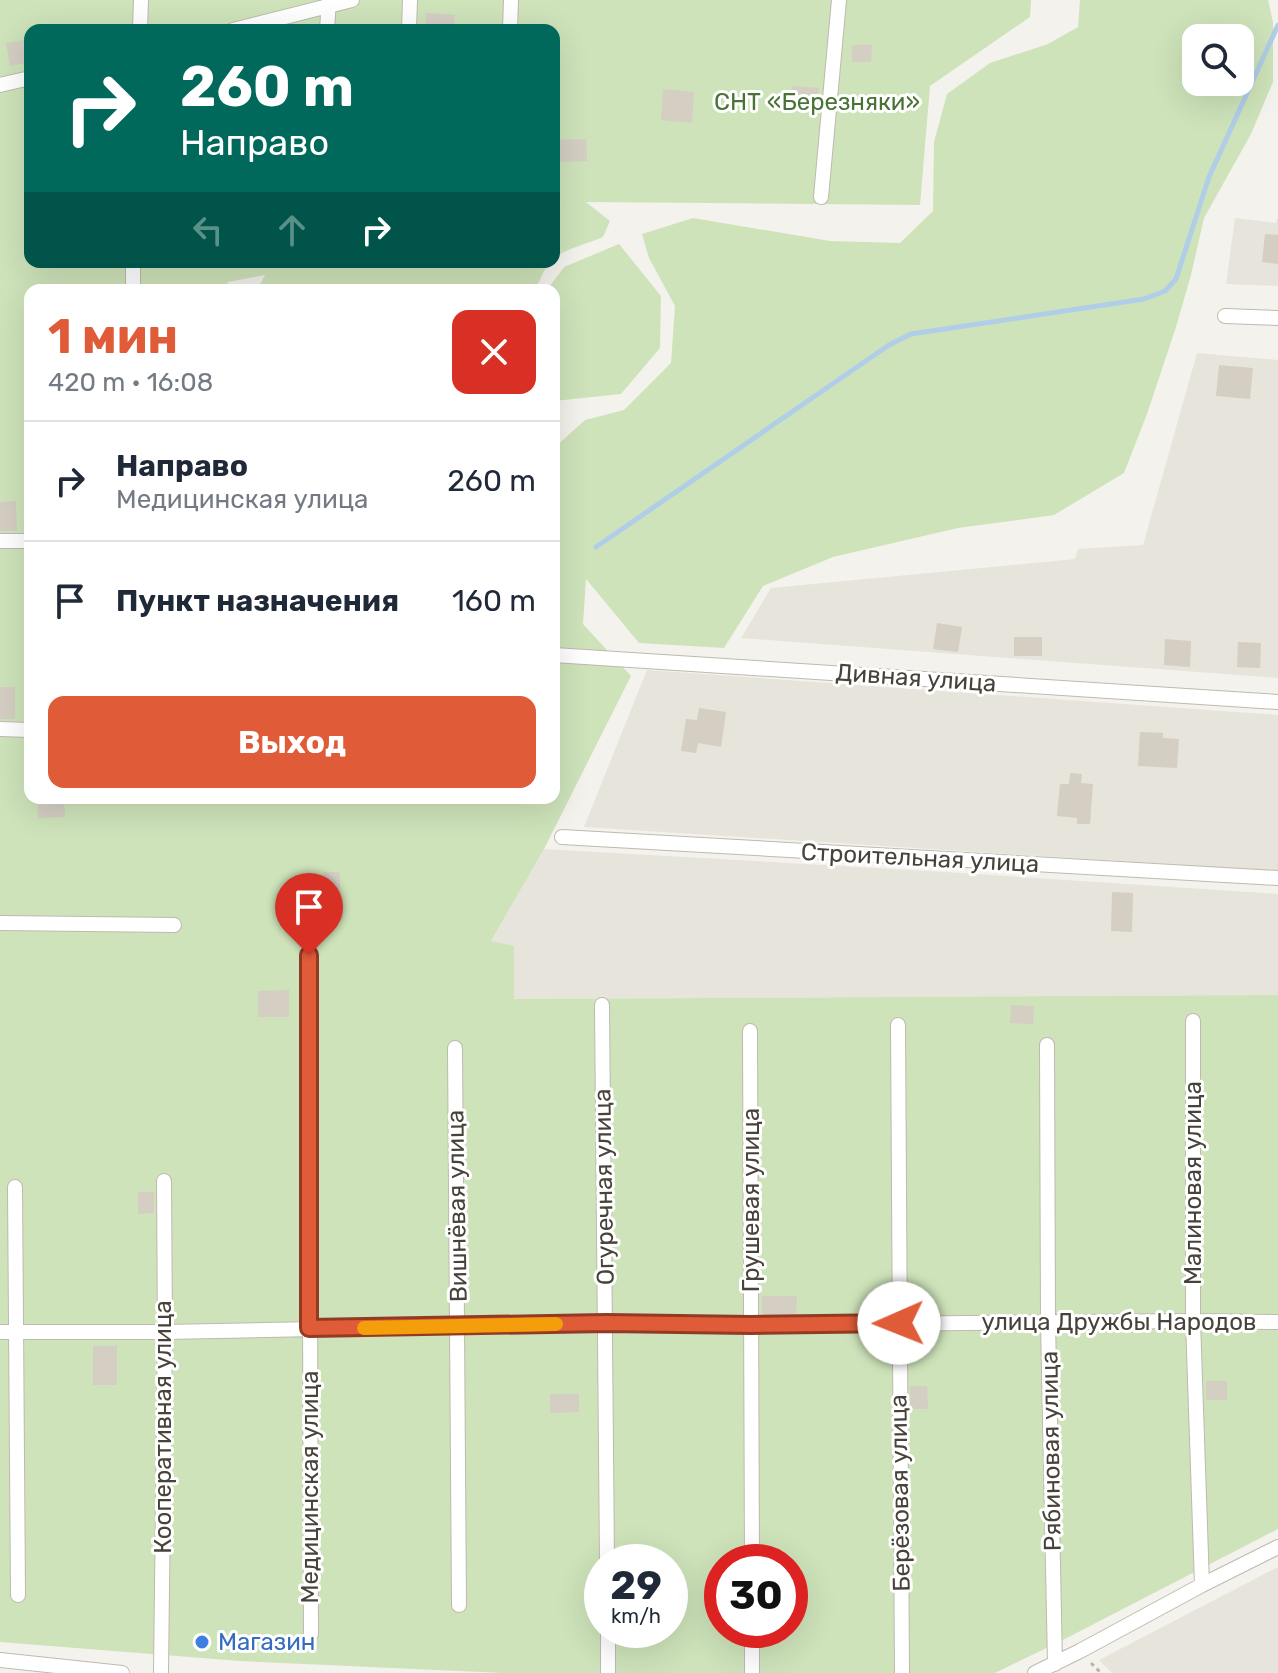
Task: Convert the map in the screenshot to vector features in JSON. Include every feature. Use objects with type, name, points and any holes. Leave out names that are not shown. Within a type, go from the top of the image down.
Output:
[{"type":"street","points":[[140,24],[141,0]]},
{"type":"street","points":[[254,24],[329,2],[352,0]]},
{"type":"street","points":[[409,24],[410,0]]},
{"type":"street","points":[[510,24],[511,0]]},
{"type":"street","points":[[821,197],[839,0]]},
{"type":"street","points":[[327,24],[329,2]]},
{"type":"street","points":[[0,85],[24,79]]},
{"type":"street","points":[[1225,316],[1278,318]]},
{"type":"street","points":[[0,541],[24,541]]},
{"type":"street","name":"Дивная улица","points":[[560,655],[1278,702]]},
{"type":"street","points":[[0,729],[24,730]]},
{"type":"street","name":"Строительная улица","points":[[562,837],[1278,878]]},
{"type":"street","points":[[0,923],[174,925]]},
{"type":"street","name":"Медицинская улица","points":[[309,955],[311,1634]]},
{"type":"street","name":"Огуречная улица","points":[[602,1005],[607,1544]]},
{"type":"street","name":"Малиновая улица","points":[[1193,1021],[1193,1321],[1202,1585]]},
{"type":"street","name":"Берёзовая улица","points":[[898,1025],[902,1673]]},
{"type":"street","name":"Грушевая улица","points":[[750,1031],[752,1544]]},
{"type":"street","name":"Рябиновая улица","points":[[1047,1045],[1048,1322],[1055,1664]]},
{"type":"street","name":"Вишнёвая улица","points":[[455,1048],[459,1605]]},
{"type":"street","name":"Кооперативная улица","points":[[161,1673],[164,1181]]},
{"type":"street","points":[[15,1187],[18,1595]]},
{"type":"street","name":"улица Дружбы Народов","points":[[0,1332],[165,1332],[606,1323],[1278,1322]]},
{"type":"street","points":[[1035,1673],[1278,1547]]},
{"type":"street","points":[[608,1648],[608,1673]]},
{"type":"street","points":[[752,1648],[752,1673]]},
{"type":"street","points":[[0,1660],[122,1673]]},
{"type":"shaded area","points":[[1278,217],[1278,286],[1226,284],[1235,218],[1276,223]]},
{"type":"shaded area","points":[[1197,353],[1278,360],[1278,678],[741,638],[771,588],[1075,559],[1078,549],[1143,545]]},
{"type":"shaded area","points":[[647,670],[1278,715],[1278,871],[584,827]]},
{"type":"shaded area","points":[[544,849],[1278,894],[1278,995],[513,999],[514,947],[491,941]]},
{"type":"shaded area","points":[[1278,1567],[1278,1673],[1112,1673],[1099,1660]]},
{"type":"green space","name":"СНТ «Березняки»","points":[[0,0],[1031,0],[1030,17],[930,86],[920,205],[586,202],[610,221],[603,237],[560,255],[560,24],[24,24],[24,268],[547,268],[538,284],[260,284],[265,275],[228,284],[24,284],[24,804],[560,804],[560,443],[585,420],[624,410],[671,363],[675,306],[649,258],[642,234],[693,218],[830,241],[900,243],[933,211],[934,142],[947,94],[990,63],[1048,44],[1078,27],[1080,0],[1268,0],[1273,22],[1273,82],[1251,134],[1204,218],[1176,327],[1124,473],[1054,515],[958,528],[833,557],[763,586],[724,648],[639,643],[586,579],[583,624],[631,676],[544,849],[491,941],[514,946],[514,999],[1278,995],[1278,1529],[995,1673],[503,1673],[240,1661],[0,1642]]},
{"type":"green space","points":[[619,244],[661,296],[660,348],[621,394],[560,400],[560,284],[551,284],[564,267]]},
{"type":"building","points":[[426,13],[455,15],[454,24],[425,24]]},
{"type":"building","points":[[24,40],[24,63],[10,66],[6,43]]},
{"type":"building","points":[[852,45],[872,45],[871,62],[852,62]]},
{"type":"building","points":[[792,86],[819,88],[817,109],[791,106]]},
{"type":"building","points":[[663,89],[694,92],[692,123],[661,120]]},
{"type":"building","points":[[586,139],[587,161],[560,162],[560,140]]},
{"type":"building","points":[[1265,234],[1278,235],[1278,264],[1262,262]]},
{"type":"building","points":[[1219,365],[1253,368],[1250,399],[1216,396]]},
{"type":"building","points":[[16,501],[17,531],[0,531],[0,502]]},
{"type":"building","points":[[937,623],[962,627],[958,652],[933,649]]},
{"type":"building","points":[[1014,637],[1042,637],[1042,656],[1014,656]]},
{"type":"building","points":[[1165,639],[1191,641],[1190,667],[1164,665]]},
{"type":"building","points":[[1238,642],[1261,643],[1260,668],[1237,667]]},
{"type":"building","points":[[0,687],[15,687],[15,719],[0,719]]},
{"type":"building","points":[[699,708],[726,712],[721,747],[698,743],[696,753],[681,751],[686,719],[697,720]]},
{"type":"building","points":[[1140,732],[1163,733],[1163,738],[1179,739],[1177,768],[1138,766]]},
{"type":"building","points":[[1070,773],[1082,774],[1081,783],[1093,784],[1090,824],[1077,824],[1077,818],[1057,816],[1060,784],[1069,784]]},
{"type":"building","points":[[37,804],[64,804],[65,817],[38,818]]},
{"type":"building","points":[[324,872],[340,872],[343,919],[310,919],[311,878],[324,878]]},
{"type":"building","points":[[1112,892],[1133,893],[1132,932],[1111,931]]},
{"type":"building","points":[[289,990],[289,1017],[258,1017],[258,991]]},
{"type":"building","points":[[1011,1005],[1034,1006],[1033,1024],[1010,1023]]},
{"type":"building","points":[[138,1192],[154,1192],[154,1213],[138,1214]]},
{"type":"building","points":[[762,1296],[797,1296],[796,1315],[762,1315]]},
{"type":"building","points":[[93,1346],[117,1346],[117,1385],[93,1385]]},
{"type":"building","points":[[1206,1381],[1227,1381],[1227,1400],[1206,1400]]},
{"type":"building","points":[[910,1386],[927,1386],[928,1409],[910,1409]]},
{"type":"building","points":[[550,1394],[579,1394],[579,1412],[550,1413]]},
{"type":"waterway","points":[[596,547],[889,345],[911,334],[1144,299],[1165,291],[1176,279],[1209,177],[1278,25]]},
{"type":"slow traffic","points":[[364,1328],[556,1324]]},
{"type":"place","name":"Магазин","points":[[202,1642]]},
{"type":"route","points":[[309,955],[309,1328],[606,1323],[899,1323]]}]
